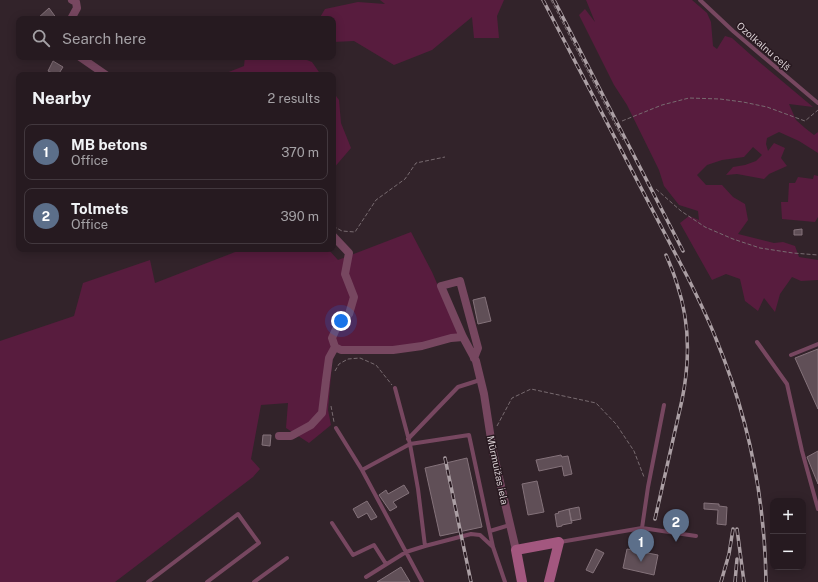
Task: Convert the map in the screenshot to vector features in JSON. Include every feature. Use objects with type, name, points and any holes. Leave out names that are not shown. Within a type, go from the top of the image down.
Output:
[{"type":"street","points":[[72,0],[76,2],[77,8],[73,16]]},
{"type":"street","points":[[84,60],[102,72]]},
{"type":"street","points":[[279,436],[291,436],[311,425],[322,413],[329,358],[334,347],[332,338],[336,329],[349,314],[354,297],[345,274],[349,253],[336,239]]},
{"type":"street","name":"Mūrmuižas iela","points":[[474,358],[478,348],[460,281],[441,286],[463,337],[474,358],[476,361],[484,394],[493,452],[522,582]]},
{"type":"street","points":[[334,347],[341,350],[393,350],[422,346],[451,338],[463,337]]},
{"type":"street","points":[[516,550],[560,542],[549,582]]},
{"type":"lane","name":"Ozolkalnu ceļš","points":[[700,0],[818,103]]},
{"type":"lane","points":[[757,342],[788,384],[802,451],[818,509]]},
{"type":"lane","points":[[790,355],[818,344]]},
{"type":"lane","points":[[408,439],[458,387],[480,380]]},
{"type":"lane","points":[[395,388],[410,444],[418,489],[425,546]]},
{"type":"lane","points":[[642,528],[648,487],[664,405]]},
{"type":"lane","points":[[336,428],[362,470],[422,582]]},
{"type":"lane","points":[[362,470],[410,444],[469,435],[493,547],[504,582]]},
{"type":"lane","points":[[148,582],[238,514],[259,543],[207,582]]},
{"type":"lane","points":[[332,523],[354,555],[374,545],[386,564]]},
{"type":"lane","points":[[490,531],[510,525]]},
{"type":"lane","points":[[560,542],[642,528],[696,536]]},
{"type":"lane","points":[[366,577],[406,552],[471,534],[480,535],[493,547]]},
{"type":"lane","points":[[254,582],[287,558]]},
{"type":"path","points":[[550,0],[623,140]]},
{"type":"path","points":[[622,121],[662,105],[689,98],[720,99],[743,102],[767,107],[805,121],[818,110]]},
{"type":"path","points":[[336,228],[342,231],[355,232],[376,200],[405,179],[416,163],[445,157]]},
{"type":"path","points":[[656,189],[681,211],[705,227],[733,239],[760,248],[818,255]]},
{"type":"path","points":[[334,373],[339,364],[348,359],[360,358],[376,365],[395,388]]},
{"type":"path","points":[[497,426],[512,398],[531,389],[596,403],[616,424],[634,451],[648,487]]},
{"type":"path","points":[[331,406],[336,428]]},
{"type":"shaded area","points":[[380,0],[504,0],[497,16],[499,38],[474,38],[472,17],[432,50],[394,65],[354,41],[336,42],[336,16],[321,16],[325,9],[358,2],[385,4]]},
{"type":"shaded area","points":[[586,0],[692,0],[707,13],[711,22],[713,46],[717,49],[725,36],[732,38],[813,107],[789,104],[796,120],[814,135],[818,132],[818,153],[799,141],[779,132],[767,138],[766,144],[768,151],[774,143],[785,148],[781,158],[787,166],[769,174],[764,179],[737,174],[726,175],[733,167],[756,161],[762,155],[753,147],[744,157],[722,160],[707,165],[697,175],[706,185],[722,185],[733,197],[745,204],[748,220],[738,234],[774,243],[783,242],[795,246],[799,257],[818,260],[818,280],[801,281],[792,277],[780,294],[775,312],[764,298],[758,311],[745,301],[740,279],[726,274],[712,280],[680,223],[689,216],[699,220],[698,211],[679,205],[664,186],[659,170],[627,105],[614,85],[579,15],[585,9],[595,22]]},
{"type":"shaded area","points":[[245,60],[307,60],[312,62],[319,72],[229,72],[244,66]]},
{"type":"shaded area","points":[[336,96],[339,100],[341,123],[351,148],[336,166]]},
{"type":"shaded area","points":[[814,175],[818,176],[818,217],[815,222],[782,219],[781,202],[788,202],[789,183],[795,183],[798,177],[813,179]]},
{"type":"shaded area","points":[[411,232],[432,272],[459,336],[397,349],[333,352],[328,410],[331,425],[309,443],[286,428],[288,403],[261,405],[251,459],[260,469],[253,477],[115,582],[0,582],[0,341],[74,316],[83,283],[150,260],[155,283],[235,252],[331,252],[338,260]]},
{"type":"building","points":[[49,8],[55,16],[40,16]]},
{"type":"building","points":[[53,61],[63,67],[60,72],[48,71]]},
{"type":"building","points":[[802,229],[802,235],[794,235],[794,230]]},
{"type":"building","points":[[485,297],[491,321],[478,324],[473,300]]},
{"type":"building","points":[[818,349],[818,409],[795,358]]},
{"type":"building","points":[[263,435],[271,435],[270,446],[262,445]]},
{"type":"building","points":[[818,451],[818,484],[807,457]]},
{"type":"building","points":[[561,455],[562,457],[568,456],[572,474],[564,476],[562,466],[539,471],[536,460]]},
{"type":"building","points":[[467,458],[482,527],[440,536],[425,468]]},
{"type":"building","points":[[537,481],[544,512],[528,515],[522,484]]},
{"type":"building","points":[[404,485],[409,493],[393,502],[397,507],[390,511],[379,495],[386,490],[388,494]]},
{"type":"building","points":[[367,501],[377,517],[371,520],[367,513],[358,518],[353,509]]},
{"type":"building","points":[[704,503],[719,504],[719,506],[727,507],[726,525],[717,524],[718,510],[704,509]]},
{"type":"building","points":[[579,507],[581,519],[571,521],[569,509]]},
{"type":"building","points":[[569,509],[572,523],[557,527],[555,514]]},
{"type":"building","points":[[596,549],[604,553],[593,573],[586,570]]},
{"type":"building","points":[[627,549],[658,555],[654,575],[623,568]]},
{"type":"building","points":[[401,567],[410,582],[377,582]]},
{"type":"railway","points":[[543,0],[710,323],[737,398],[753,458],[762,520],[766,582]]},
{"type":"railway","points":[[554,0],[683,251]]},
{"type":"railway","points":[[655,519],[685,385],[687,356],[686,327],[681,298],[676,280],[666,255]]},
{"type":"railway","points":[[445,458],[471,582]]},
{"type":"railway","points":[[721,582],[729,554],[733,529]]},
{"type":"railway","points":[[737,529],[744,582]]},
{"type":"railway","points":[[735,582],[737,559]]},
{"type":"place","name":"Tolmets","points":[[676,542]]},
{"type":"place","name":"MB betons","points":[[641,562]]}]
